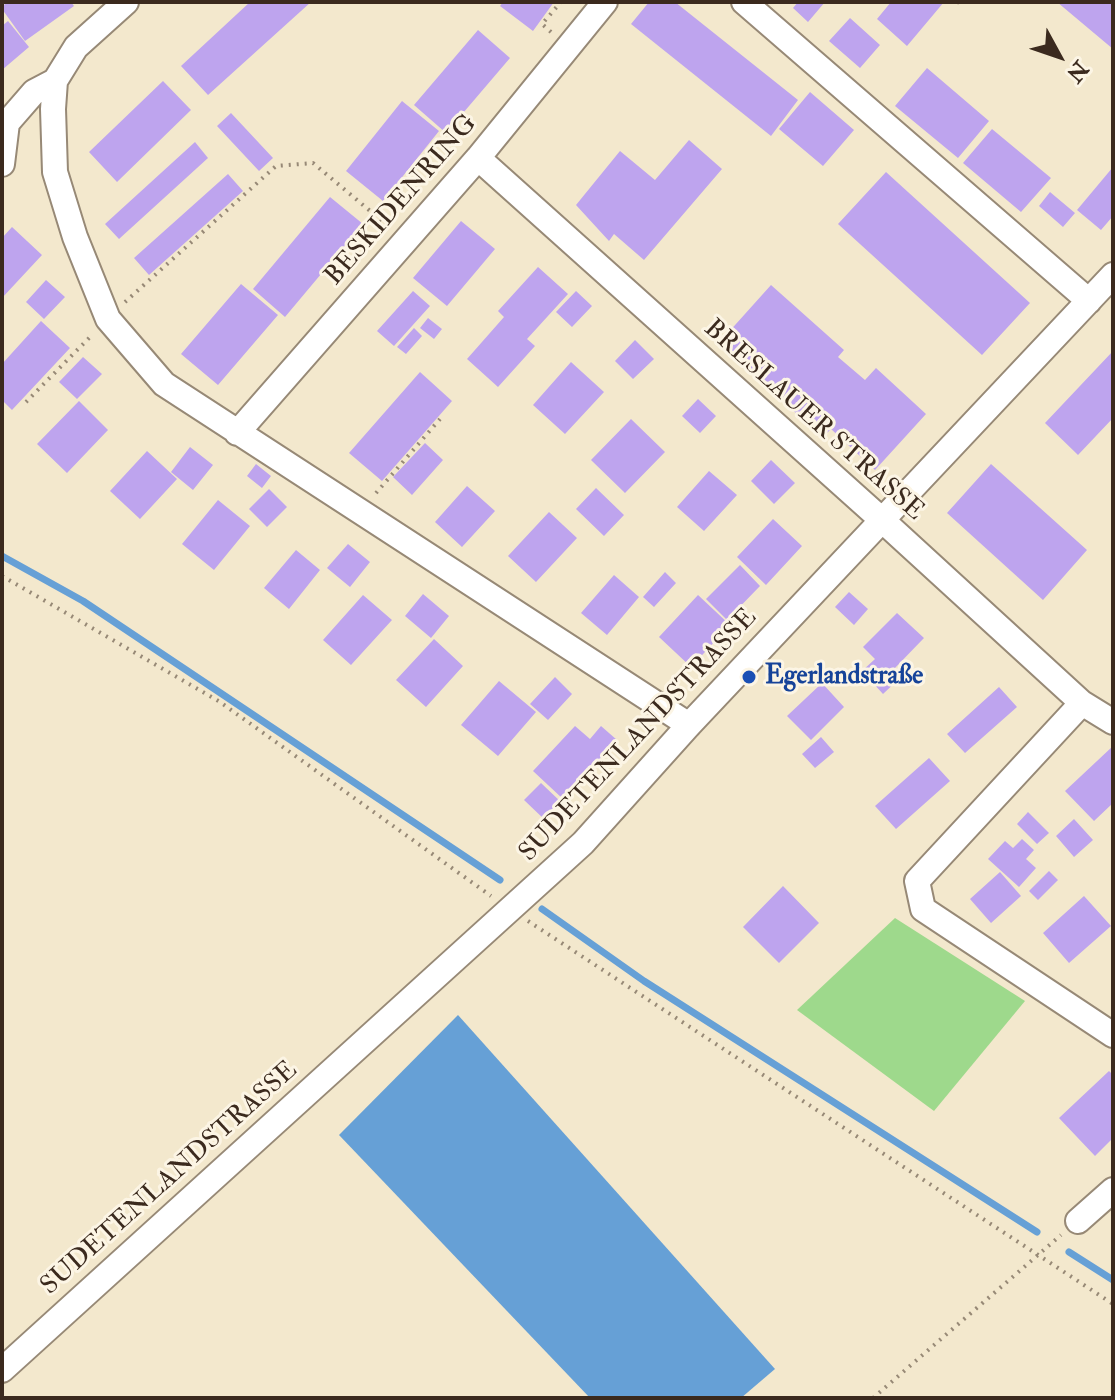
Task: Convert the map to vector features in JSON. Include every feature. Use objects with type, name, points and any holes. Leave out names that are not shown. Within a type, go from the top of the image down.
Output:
[{"type":"street","points":[[2,164],[7,123],[34,92],[55,81],[76,47],[126,2]]},
{"type":"street","name":"BESKIDENRING","points":[[237,433],[478,158],[605,2]]},
{"type":"street","points":[[744,2],[1089,301]]},
{"type":"street","points":[[55,81],[55,172],[75,237],[108,319],[164,384],[689,725]]},
{"type":"street","name":"BRESLAUER STRASSE","points":[[478,158],[1082,703],[1113,722]]},
{"type":"street","name":"SUDETENLANDSTRASSE","points":[[2,1370],[583,843],[689,725],[1113,275]]},
{"type":"street","points":[[1082,703],[917,881],[923,909],[1113,1035]]},
{"type":"street","points":[[1078,1221],[1113,1190]]},
{"type":"path","points":[[26,402],[108,319],[276,166],[313,163],[406,241]]},
{"type":"path","points":[[360,512],[440,419]]},
{"type":"path","points":[[2,576],[220,702],[511,910],[1113,1304]]},
{"type":"path","points":[[873,1398],[1078,1221]]},
{"type":"green space","points":[[895,918],[1025,1001],[934,1111],[797,1010]]},
{"type":"water","points":[[458,1015],[775,1369],[741,1398],[590,1398],[339,1135]]},
{"type":"building","points":[[6,2],[71,2],[74,6],[25,41],[2,9]]},
{"type":"building","points":[[250,2],[311,2],[208,95],[181,66]]},
{"type":"building","points":[[503,2],[554,2],[533,31],[500,6]]},
{"type":"building","points":[[649,2],[675,2],[798,100],[771,136],[631,24]]},
{"type":"building","points":[[798,2],[825,2],[808,22],[793,8]]},
{"type":"building","points":[[891,2],[944,2],[907,46],[877,19]]},
{"type":"building","points":[[1057,2],[1113,2],[1113,49]]},
{"type":"building","points":[[850,18],[880,45],[860,68],[829,41]]},
{"type":"building","points":[[8,21],[29,47],[2,70],[2,26]]},
{"type":"building","points":[[478,30],[510,58],[446,133],[414,105]]},
{"type":"building","points":[[927,68],[989,121],[958,158],[895,106]]},
{"type":"building","points":[[163,81],[191,110],[117,182],[89,152]]},
{"type":"building","points":[[810,92],[854,130],[823,166],[779,129]]},
{"type":"building","points":[[402,101],[439,131],[383,201],[346,171]]},
{"type":"building","points":[[231,113],[273,158],[259,171],[217,126]]},
{"type":"building","points":[[992,129],[1051,178],[1021,212],[963,163]]},
{"type":"building","points":[[689,140],[722,169],[644,260],[614,234],[609,241],[576,205],[620,151],[655,180]]},
{"type":"building","points":[[195,142],[208,158],[119,239],[105,224]]},
{"type":"building","points":[[1113,167],[1113,216],[1101,230],[1077,210]]},
{"type":"building","points":[[886,172],[1030,303],[982,355],[838,224]]},
{"type":"building","points":[[228,174],[243,191],[149,275],[134,258]]},
{"type":"building","points":[[1050,192],[1075,213],[1063,227],[1039,206]]},
{"type":"building","points":[[330,197],[363,224],[285,317],[253,289]]},
{"type":"building","points":[[461,221],[495,249],[447,306],[413,278]]},
{"type":"building","points":[[12,227],[42,255],[2,298],[2,238]]},
{"type":"building","points":[[538,267],[568,294],[527,339],[535,346],[498,387],[467,359],[504,317],[498,311]]},
{"type":"building","points":[[46,280],[65,297],[44,319],[26,302]]},
{"type":"building","points":[[241,284],[278,315],[218,385],[181,354]]},
{"type":"building","points":[[771,285],[844,350],[838,357],[865,380],[876,368],[926,414],[875,470],[831,429],[823,437],[718,344]]},
{"type":"building","points":[[413,291],[430,306],[394,346],[377,331]]},
{"type":"building","points":[[576,291],[592,306],[572,327],[556,312]]},
{"type":"building","points":[[428,318],[442,329],[434,339],[420,328]]},
{"type":"building","points":[[41,321],[70,348],[12,410],[2,400],[2,364]]},
{"type":"building","points":[[414,328],[422,336],[406,354],[397,347]]},
{"type":"building","points":[[635,340],[654,359],[633,379],[615,361]]},
{"type":"building","points":[[1113,351],[1113,418],[1078,455],[1045,423]]},
{"type":"building","points":[[83,357],[102,374],[77,399],[59,382]]},
{"type":"building","points":[[571,362],[604,392],[565,434],[533,405]]},
{"type":"building","points":[[420,372],[452,401],[382,481],[349,453]]},
{"type":"building","points":[[698,399],[716,416],[700,433],[682,416]]},
{"type":"building","points":[[79,401],[108,430],[67,473],[37,444]]},
{"type":"building","points":[[631,419],[665,452],[625,493],[591,460]]},
{"type":"building","points":[[425,443],[443,460],[412,495],[393,477]]},
{"type":"building","points":[[190,447],[213,465],[193,490],[171,472]]},
{"type":"building","points":[[147,451],[177,479],[140,519],[110,491]]},
{"type":"building","points":[[771,460],[795,483],[774,504],[751,481]]},
{"type":"building","points":[[256,464],[271,476],[262,488],[247,476]]},
{"type":"building","points":[[991,464],[1087,550],[1043,600],[947,513]]},
{"type":"building","points":[[709,471],[737,495],[704,531],[677,507]]},
{"type":"building","points":[[467,486],[495,511],[462,547],[435,522]]},
{"type":"building","points":[[596,488],[624,515],[604,536],[576,509]]},
{"type":"building","points":[[269,489],[287,507],[267,527],[249,509]]},
{"type":"building","points":[[218,500],[250,526],[214,570],[182,544]]},
{"type":"building","points":[[549,512],[577,538],[536,582],[508,556]]},
{"type":"building","points":[[773,519],[802,546],[766,585],[737,557]]},
{"type":"building","points":[[348,544],[370,562],[350,587],[327,568]]},
{"type":"building","points":[[296,550],[320,570],[289,609],[264,588]]},
{"type":"building","points":[[740,565],[760,586],[727,620],[706,599]]},
{"type":"building","points":[[665,572],[676,583],[654,607],[643,597]]},
{"type":"building","points":[[614,575],[639,597],[607,635],[581,613]]},
{"type":"building","points":[[849,592],[868,609],[854,625],[835,607]]},
{"type":"building","points":[[423,594],[449,616],[431,638],[405,616]]},
{"type":"building","points":[[363,595],[392,620],[351,665],[323,640]]},
{"type":"building","points":[[698,595],[730,625],[691,667],[659,637]]},
{"type":"building","points":[[897,613],[924,638],[893,670],[900,678],[883,694],[862,671],[875,659],[863,647]]},
{"type":"building","points":[[434,639],[463,666],[426,707],[396,680]]},
{"type":"building","points":[[555,677],[572,694],[548,720],[530,704]]},
{"type":"building","points":[[499,681],[536,712],[498,756],[461,725]]},
{"type":"building","points":[[822,683],[844,707],[811,740],[787,716]]},
{"type":"building","points":[[999,687],[1017,707],[965,753],[947,734]]},
{"type":"building","points":[[575,726],[590,739],[601,726],[617,740],[563,799],[533,771]]},
{"type":"building","points":[[821,737],[834,752],[815,768],[802,754]]},
{"type":"building","points":[[1113,746],[1113,803],[1094,821],[1065,791]]},
{"type":"building","points":[[929,758],[950,781],[896,829],[875,806]]},
{"type":"building","points":[[541,783],[562,803],[546,821],[524,800]]},
{"type":"building","points":[[1028,812],[1049,833],[1037,844],[1017,824]]},
{"type":"building","points":[[1074,819],[1093,840],[1074,857],[1056,836]]},
{"type":"building","points":[[1022,839],[1034,850],[1026,859],[1036,868],[1019,887],[988,859],[1005,841],[1013,848]]},
{"type":"building","points":[[1049,871],[1058,880],[1038,900],[1029,891]]},
{"type":"building","points":[[1000,872],[1021,896],[991,923],[970,899]]},
{"type":"building","points":[[783,886],[819,923],[779,963],[743,927]]},
{"type":"building","points":[[1084,896],[1111,926],[1069,963],[1043,933]]},
{"type":"building","points":[[1109,1071],[1113,1075],[1113,1138],[1095,1156],[1059,1118]]},
{"type":"waterway","points":[[2,556],[83,601],[500,880]]},
{"type":"waterway","points":[[542,909],[644,981],[1037,1232]]},
{"type":"waterway","points":[[1069,1252],[1113,1280]]},
{"type":"place","name":"Egerlandstraße","points":[[749,677]]}]
